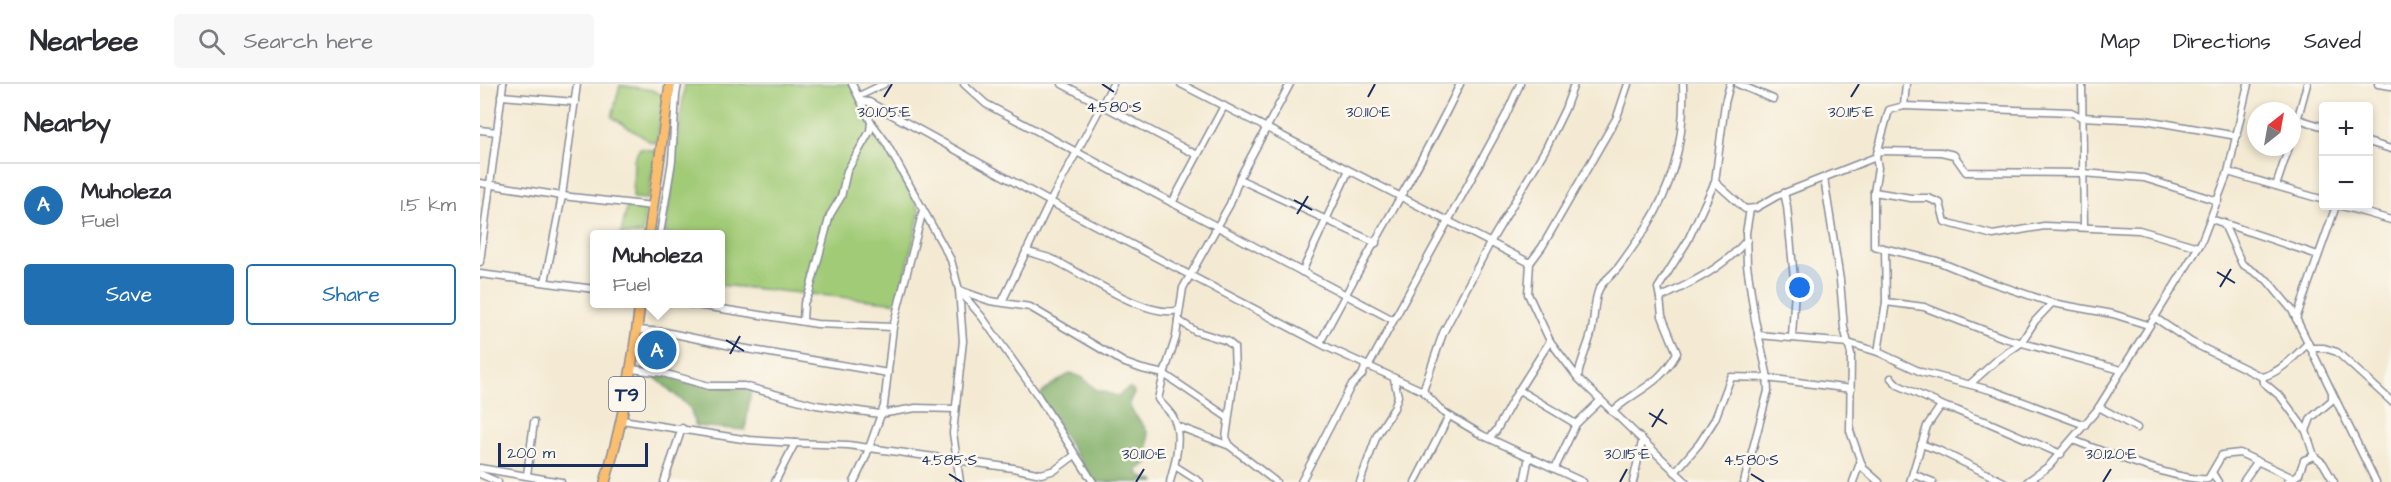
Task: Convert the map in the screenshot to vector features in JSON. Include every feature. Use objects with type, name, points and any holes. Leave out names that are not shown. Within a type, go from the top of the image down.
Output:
[{"type":"highway","points":[[650,230],[670,84]]},
{"type":"highway","name":"T9","points":[[605,482],[622,420],[632,369],[639,308]]},
{"type":"street","points":[[480,262],[503,84]]},
{"type":"street","points":[[546,282],[562,196],[577,84]]},
{"type":"street","points":[[661,230],[672,160],[678,84]]},
{"type":"street","points":[[852,84],[951,260],[959,290],[962,351],[954,433],[960,482]]},
{"type":"street","points":[[860,98],[871,87],[884,84]]},
{"type":"street","points":[[974,84],[966,87],[986,104],[1393,320]]},
{"type":"street","points":[[1062,84],[1197,155]]},
{"type":"street","points":[[1002,302],[1050,202],[1113,84]]},
{"type":"street","points":[[1181,84],[1348,172],[1401,196],[1530,263]]},
{"type":"street","points":[[1170,482],[1175,466],[1177,426],[1173,416],[1158,399],[1176,337],[1183,288],[1230,204],[1239,179],[1290,84]]},
{"type":"street","points":[[1320,343],[1460,84]]},
{"type":"street","points":[[1301,482],[1349,389],[1362,375],[1393,320],[1520,84]]},
{"type":"street","points":[[1423,391],[1440,339],[1490,243],[1545,150],[1574,84]]},
{"type":"street","points":[[1628,84],[1617,117],[1542,247],[1530,263],[1528,294],[1550,341],[1578,378],[1686,482]]},
{"type":"street","points":[[1578,378],[1580,363],[1595,316],[1595,298],[1602,284],[1618,268],[1645,229],[1672,174],[1681,141],[1683,84]]},
{"type":"street","points":[[1612,412],[1621,403],[1655,383],[1677,353],[1662,316],[1658,288],[1687,242],[1715,182],[1725,103],[1730,84]]},
{"type":"street","points":[[1738,84],[1773,99]]},
{"type":"street","points":[[1904,106],[1906,84]]},
{"type":"street","points":[[2082,84],[2085,227]]},
{"type":"street","points":[[2027,482],[2061,454],[2099,406],[2198,247],[2228,172],[2248,84]]},
{"type":"street","points":[[2301,107],[2307,84]]},
{"type":"street","points":[[2378,84],[2391,86]]},
{"type":"street","points":[[501,96],[575,102]]},
{"type":"street","points":[[860,98],[1050,202],[1320,343],[1423,391],[1449,416],[1489,438],[1583,482]]},
{"type":"street","points":[[1172,203],[1224,106]]},
{"type":"street","points":[[2148,325],[2113,314],[2052,303],[1937,261],[1875,246],[1874,192],[1878,168],[1877,154],[1889,110],[1904,106],[2071,112],[2082,117],[2145,120],[2237,136]]},
{"type":"street","points":[[2301,120],[2319,125]]},
{"type":"street","points":[[803,321],[804,303],[812,284],[830,215],[842,197],[847,171],[870,131],[872,122]]},
{"type":"street","points":[[480,130],[497,132]]},
{"type":"street","points":[[2373,143],[2391,148]]},
{"type":"street","points":[[1715,182],[1745,209],[1750,209],[1877,154],[1941,152],[1954,155],[1966,172],[2083,173],[2144,178],[2218,201]]},
{"type":"street","points":[[2276,186],[2286,156]]},
{"type":"street","points":[[1302,272],[1348,172]]},
{"type":"street","points":[[2228,172],[2319,199]]},
{"type":"street","points":[[1824,178],[1840,280],[1844,328],[1851,354],[1850,431],[1860,463],[1879,482]]},
{"type":"street","points":[[1239,179],[1376,243]]},
{"type":"street","points":[[480,183],[562,196],[653,206]]},
{"type":"street","points":[[1874,192],[1911,198],[1928,198],[1940,203],[1945,222],[1993,235],[2044,226],[2139,230],[2198,247]]},
{"type":"street","points":[[1784,193],[1795,289],[1792,337]]},
{"type":"street","points":[[1744,482],[1766,401],[1767,378],[1750,292],[1746,233],[1750,209]]},
{"type":"street","points":[[854,482],[884,406],[893,327],[923,210]]},
{"type":"street","points":[[2295,319],[2335,210]]},
{"type":"street","points":[[2356,210],[2391,220]]},
{"type":"street","points":[[2211,219],[2318,255]]},
{"type":"street","points":[[2223,222],[2242,264],[2267,280],[2292,310],[2376,482]]},
{"type":"street","points":[[1660,298],[1710,273],[1747,240]]},
{"type":"street","points":[[1878,352],[1886,302],[1885,250]]},
{"type":"street","points":[[1026,251],[1051,259],[1138,304],[1163,313],[1179,310]]},
{"type":"street","points":[[480,274],[590,289]]},
{"type":"street","points":[[959,290],[990,301],[1030,307],[1125,363],[1164,374],[1227,417]]},
{"type":"street","points":[[959,290],[982,317],[1037,394],[1093,482]]},
{"type":"street","points":[[1886,302],[1924,307],[2004,338],[2121,370]]},
{"type":"street","points":[[1970,384],[1998,359],[2021,343],[2035,321],[2052,303]]},
{"type":"street","points":[[721,308],[832,326],[893,327]]},
{"type":"street","points":[[2154,317],[2191,342],[2262,377],[2270,375],[2309,346],[2337,352],[2391,401]]},
{"type":"street","points":[[1178,320],[1195,331],[1227,341],[1234,347],[1235,371],[1227,417],[1226,438],[1231,447]]},
{"type":"street","points":[[637,330],[665,332],[741,348],[888,373]]},
{"type":"street","points":[[1758,334],[1848,343],[1878,352],[1921,372],[1994,391],[2085,425]]},
{"type":"street","points":[[1489,438],[1550,341]]},
{"type":"street","points":[[632,369],[663,373],[709,386],[744,386],[816,405],[880,414],[916,408],[955,409]]},
{"type":"street","points":[[1675,472],[1699,444],[1715,419],[1731,377],[1767,378],[1851,389]]},
{"type":"street","points":[[2262,377],[2263,382],[2282,397],[2306,431],[2314,456],[2323,463],[2334,482]]},
{"type":"street","points":[[1891,378],[1898,385],[1947,407],[2061,454]]},
{"type":"street","points":[[1360,482],[1377,435],[1394,408],[1398,396],[1394,379]]},
{"type":"street","points":[[1519,390],[1576,424]]},
{"type":"street","points":[[2306,431],[2311,418],[2332,400],[2332,393]]},
{"type":"street","points":[[1555,468],[1576,424],[1600,400]]},
{"type":"street","points":[[2099,406],[2138,428]]},
{"type":"street","points":[[1910,482],[1927,426],[1941,407],[1947,407]]},
{"type":"street","points":[[1415,482],[1449,416]]},
{"type":"street","points":[[622,420],[749,440],[826,443],[1041,474],[1055,470],[1075,455]]},
{"type":"street","points":[[526,475],[534,422]]},
{"type":"street","points":[[1177,426],[1231,447],[1276,482]]},
{"type":"street","points":[[664,482],[682,428]]},
{"type":"street","points":[[2073,440],[2169,472],[2203,479],[2213,474],[2222,455],[2240,453],[2290,480],[2299,474],[2304,460],[2314,456]]},
{"type":"street","points":[[1633,482],[1642,442]]},
{"type":"street","points":[[775,482],[795,443]]},
{"type":"street","points":[[1922,444],[2004,482]]},
{"type":"street","points":[[1524,482],[1529,456]]},
{"type":"street","points":[[2243,482],[2257,462]]},
{"type":"street","points":[[1853,482],[1860,463]]},
{"type":"street","points":[[1175,466],[1200,482]]},
{"type":"street","points":[[480,468],[561,482]]},
{"type":"street","points":[[480,474],[498,482]]},
{"type":"street","points":[[1913,474],[1933,482]]},
{"type":"street","points":[[2213,474],[2218,482]]},
{"type":"green space","points":[[685,84],[851,84],[920,211],[899,303],[725,286],[725,230],[666,230]]},
{"type":"green space","points":[[620,85],[652,90],[663,96],[657,141],[652,143],[612,117]]},
{"type":"green space","points":[[640,148],[656,151],[648,199],[633,198],[634,159]]},
{"type":"green space","points":[[627,207],[645,208],[643,230],[622,230]]},
{"type":"green space","points":[[649,372],[669,376],[683,382],[751,390],[745,430],[696,426],[690,408]]},
{"type":"green space","points":[[1071,373],[1083,378],[1096,390],[1117,396],[1129,388],[1133,390],[1134,394],[1130,400],[1131,410],[1146,429],[1149,454],[1158,458],[1149,457],[1148,462],[1137,471],[1142,477],[1157,482],[1093,482],[1039,396],[1051,385]]},
{"type":"place","name":"Muholeza","points":[[657,350]]}]
